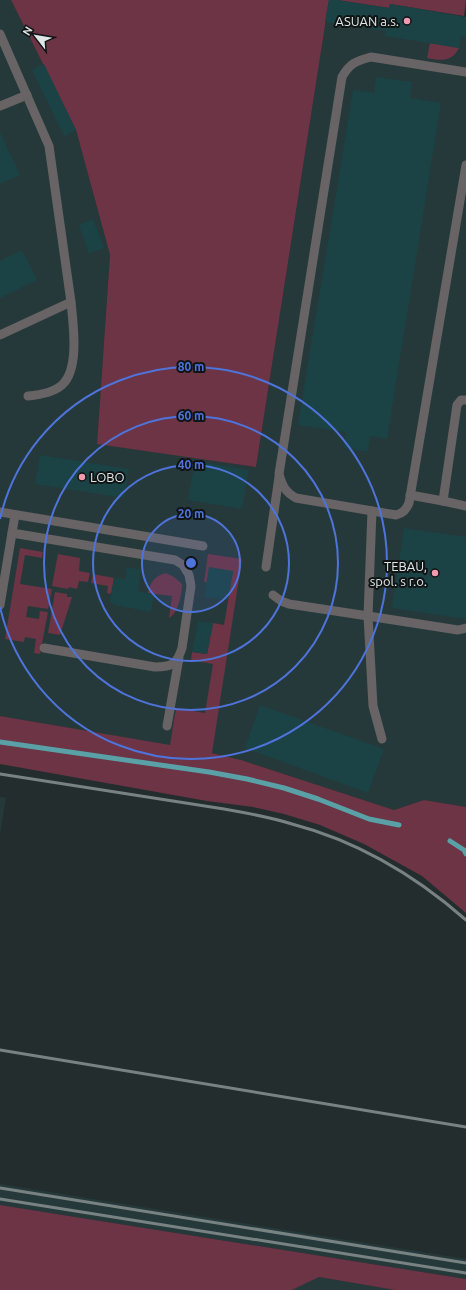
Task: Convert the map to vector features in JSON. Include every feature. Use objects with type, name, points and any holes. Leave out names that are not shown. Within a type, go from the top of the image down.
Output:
[{"type":"lane","points":[[0,34],[49,146],[71,302],[74,356],[69,374],[63,384],[54,390],[28,396]]},
{"type":"lane","points":[[266,567],[279,474],[342,77],[348,67],[352,64],[357,61],[371,58],[466,72]]},
{"type":"lane","points":[[0,106],[27,95]]},
{"type":"lane","points":[[279,474],[283,486],[289,494],[296,498],[396,515],[403,513],[409,503],[466,165]]},
{"type":"lane","points":[[0,335],[71,302]]},
{"type":"lane","points":[[443,502],[457,405],[461,400],[466,400]]},
{"type":"lane","points":[[410,495],[466,506]]},
{"type":"lane","points":[[372,511],[368,616],[373,706],[382,738]]},
{"type":"lane","points":[[0,512],[203,546]]},
{"type":"lane","points":[[0,605],[15,515]]},
{"type":"lane","points":[[12,533],[175,560],[183,565],[189,575],[191,586],[182,648],[167,726]]},
{"type":"lane","points":[[273,595],[281,601],[289,604],[458,630],[466,628]]},
{"type":"lane","points":[[44,648],[155,667],[166,667],[174,663],[179,658]]},
{"type":"shaded area","points":[[0,0],[11,0],[76,130],[110,255],[97,443],[256,467],[329,0],[389,8],[390,4],[466,17],[466,807],[424,800],[394,810],[241,760],[212,753],[0,716]]},
{"type":"shaded area","points":[[11,0],[329,0],[256,467],[97,444],[110,255],[76,130]]},
{"type":"shaded area","points":[[337,0],[466,0],[464,16],[390,4],[389,8]]},
{"type":"shaded area","points":[[430,43],[459,48],[453,56],[449,58],[441,60],[432,59],[427,58]]},
{"type":"shaded area","points":[[20,548],[43,552],[42,558],[25,555],[20,584],[52,589],[48,609],[28,606],[26,617],[39,619],[40,611],[48,612],[40,654],[34,653],[36,639],[25,637],[24,642],[5,639]]},
{"type":"shaded area","points":[[58,554],[80,558],[79,571],[90,573],[88,582],[79,581],[77,589],[52,586]]},
{"type":"shaded area","points":[[208,554],[242,559],[212,753],[241,760],[394,810],[424,800],[466,807],[466,913],[422,876],[364,844],[320,825],[284,814],[253,807],[207,801],[0,764],[0,716],[170,745],[176,708],[205,713],[213,664],[191,660],[192,652],[207,654],[213,623],[224,625],[233,571],[204,582]]},
{"type":"shaded area","points":[[166,573],[174,577],[182,584],[177,608],[169,618],[172,596],[148,593],[154,580]]},
{"type":"shaded area","points":[[93,574],[114,578],[111,594],[107,593],[108,586],[91,583]]},
{"type":"shaded area","points":[[55,592],[67,594],[67,597],[72,597],[60,635],[48,633]]},
{"type":"shaded area","points":[[0,797],[6,798],[0,834]]},
{"type":"shaded area","points":[[0,1184],[466,1259],[466,1279],[0,1205]]},
{"type":"shaded area","points":[[0,1205],[466,1279],[466,1290],[395,1290],[319,1277],[292,1290],[0,1290]]},
{"type":"shaded area","points":[[319,1277],[395,1290],[292,1290]]},
{"type":"building","points":[[329,0],[389,8],[390,4],[466,17],[466,37],[461,36],[459,48],[385,36],[386,31],[325,22]]},
{"type":"building","points":[[44,64],[76,130],[64,136],[32,70]]},
{"type":"building","points":[[376,77],[412,82],[410,98],[441,103],[387,439],[370,436],[368,452],[344,448],[346,432],[298,425],[353,90],[374,93]]},
{"type":"building","points":[[0,132],[20,175],[0,184]]},
{"type":"building","points":[[93,219],[104,248],[89,254],[79,225]]},
{"type":"building","points":[[22,250],[37,280],[0,298],[0,261]]},
{"type":"building","points":[[40,455],[129,469],[124,498],[35,484]]},
{"type":"building","points":[[195,461],[249,470],[242,509],[188,500]]},
{"type":"building","points":[[404,528],[466,537],[466,619],[392,608]]},
{"type":"building","points":[[127,567],[141,570],[138,591],[154,594],[151,612],[110,603],[114,578],[125,579]]},
{"type":"building","points":[[209,567],[233,571],[228,600],[204,597]]},
{"type":"building","points":[[198,621],[213,623],[207,654],[192,652]]},
{"type":"building","points":[[260,705],[384,749],[368,793],[245,748]]},
{"type":"waterway","points":[[0,742],[209,772],[247,779],[284,788],[318,799],[369,819],[399,825]]},
{"type":"waterway","points":[[450,841],[464,850],[466,854]]},
{"type":"railway","points":[[0,774],[241,812],[275,819],[316,831],[340,840],[385,862],[427,889],[466,920]]},
{"type":"railway","points":[[0,1050],[466,1127]]},
{"type":"railway","points":[[0,1188],[466,1263]]},
{"type":"railway","points":[[0,1199],[466,1273]]},
{"type":"place","name":"ASUAN a.s.","points":[[407,21]]},
{"type":"place","name":"LOBO","points":[[82,477]]},
{"type":"place","name":"TEBAU, spol. s r.o.","points":[[435,573]]}]
